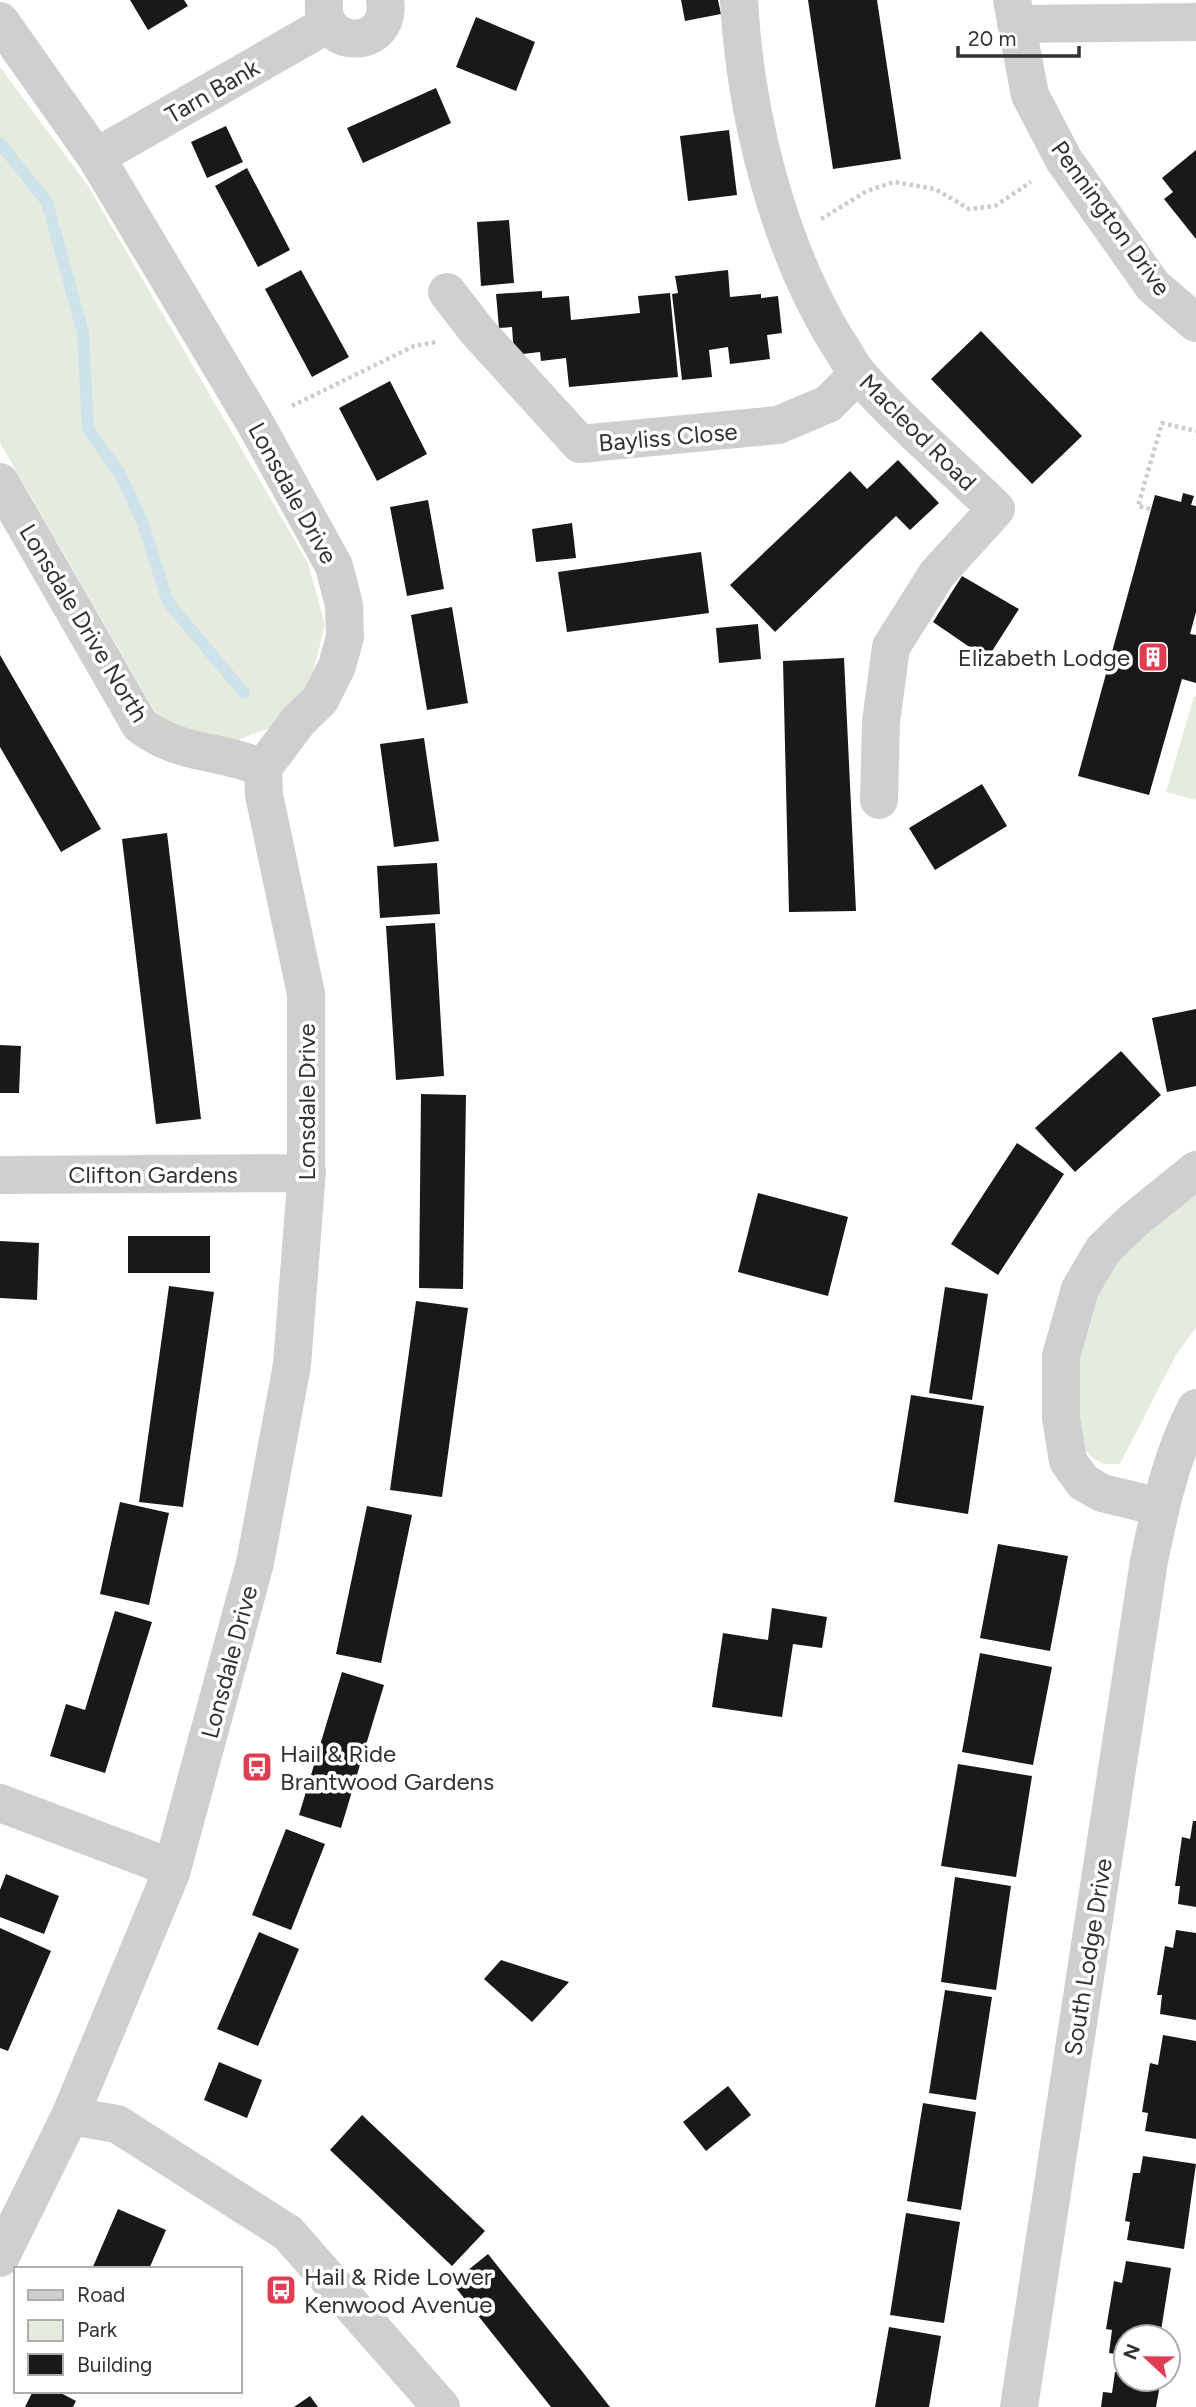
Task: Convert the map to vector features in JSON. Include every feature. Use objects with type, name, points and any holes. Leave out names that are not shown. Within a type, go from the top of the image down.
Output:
[{"type":"street","name":"Tarn Bank","points":[[96,157],[326,12],[349,39],[366,37],[384,19],[385,0]]},
{"type":"street","name":"Macleod Road","points":[[739,0],[745,77],[760,144],[789,239],[817,309],[858,374],[996,509],[937,574],[891,647],[881,722],[879,800]]},
{"type":"street","name":"Pennington Drive","points":[[1196,22],[1014,12],[1030,95],[1064,160],[1153,286],[1196,323]]},
{"type":"street","name":"Lonsdale Drive","points":[[0,21],[96,157],[255,423],[334,566],[344,605],[345,637],[337,666],[320,700],[299,720],[263,768],[264,795],[306,994],[307,1173],[292,1366],[255,1563],[172,1868],[70,2116],[0,2258]]},
{"type":"street","name":"Bayliss Close","points":[[447,292],[478,332],[580,444],[778,425],[828,404],[858,374]]},
{"type":"street","name":"Lonsdale Drive North","points":[[0,482],[140,725],[160,740],[180,748],[236,757],[263,768]]},
{"type":"street","points":[[1160,1507],[1102,1493],[1083,1482],[1068,1461],[1061,1418],[1061,1356],[1080,1289],[1103,1250],[1133,1221],[1196,1170]]},
{"type":"street","name":"Clifton Gardens","points":[[0,1175],[307,1173]]},
{"type":"street","name":"South Lodge Drive","points":[[1019,2407],[1160,1507],[1181,1438],[1196,1408]]},
{"type":"street","points":[[0,1803],[172,1868]]},
{"type":"street","points":[[70,2116],[117,2124],[288,2233],[441,2407]]},
{"type":"path","points":[[789,239],[867,191],[894,182],[935,189],[968,209],[995,206],[1064,160]]},
{"type":"path","points":[[255,423],[414,346],[478,332]]},
{"type":"path","points":[[1150,509],[1138,506],[1162,423],[1196,431]]},
{"type":"green space","points":[[0,67],[88,186],[308,563],[325,625],[308,692],[273,727],[238,740],[186,737],[154,710],[0,443]]},
{"type":"green space","points":[[1194,696],[1196,697],[1196,800],[1166,792]]},
{"type":"green space","points":[[1196,1183],[1196,1328],[1177,1353],[1120,1464],[1104,1464],[1091,1457],[1082,1446],[1076,1421],[1078,1337],[1099,1274]]},
{"type":"building","points":[[130,0],[184,0],[188,6],[148,30]]},
{"type":"building","points":[[681,0],[718,0],[721,14],[685,21]]},
{"type":"building","points":[[808,0],[877,0],[901,159],[833,169]]},
{"type":"building","points":[[476,17],[535,42],[516,91],[456,67]]},
{"type":"building","points":[[436,88],[451,123],[363,163],[347,128]]},
{"type":"building","points":[[226,126],[243,162],[207,178],[191,142]]},
{"type":"building","points":[[729,130],[737,195],[688,201],[680,136]]},
{"type":"building","points":[[1196,150],[1196,239],[1164,199],[1173,192],[1162,178]]},
{"type":"building","points":[[247,168],[290,250],[258,267],[215,186]]},
{"type":"building","points":[[509,220],[514,283],[481,286],[477,222]]},
{"type":"building","points":[[301,270],[349,357],[312,377],[265,289]]},
{"type":"building","points":[[728,270],[730,297],[761,294],[761,298],[778,296],[782,333],[767,335],[770,359],[730,364],[728,347],[709,350],[712,377],[682,380],[672,294],[678,293],[675,276]]},
{"type":"building","points":[[542,291],[542,298],[569,296],[571,320],[640,313],[638,296],[670,293],[678,377],[569,387],[566,358],[541,361],[540,352],[514,355],[512,327],[499,328],[496,294]]},
{"type":"building","points":[[981,331],[1082,436],[1032,484],[931,379]]},
{"type":"building","points":[[390,381],[427,454],[377,481],[339,408]]},
{"type":"building","points":[[898,460],[939,503],[910,530],[896,516],[775,632],[730,585],[850,471],[867,489]]},
{"type":"building","name":"Elizabeth Lodge","points":[[1183,493],[1194,496],[1191,505],[1196,506],[1196,612],[1190,634],[1196,635],[1196,683],[1182,679],[1149,795],[1078,776],[1155,495],[1181,502]]},
{"type":"building","points":[[428,500],[444,589],[407,596],[390,507]]},
{"type":"building","points":[[572,523],[576,558],[536,562],[532,529]]},
{"type":"building","points":[[701,552],[709,613],[567,632],[558,572]]},
{"type":"building","points":[[962,576],[1019,609],[987,659],[933,622]]},
{"type":"building","points":[[452,607],[468,703],[427,710],[411,615]]},
{"type":"building","points":[[758,624],[761,659],[719,663],[716,628]]},
{"type":"building","points":[[0,655],[101,829],[61,852],[0,747]]},
{"type":"building","points":[[844,658],[856,911],[789,912],[783,661]]},
{"type":"building","points":[[424,738],[439,841],[394,847],[380,744]]},
{"type":"building","points":[[982,784],[1007,826],[935,870],[909,828]]},
{"type":"building","points":[[167,833],[201,1119],[156,1124],[122,839]]},
{"type":"building","points":[[437,863],[440,914],[380,918],[377,866]]},
{"type":"building","points":[[435,923],[444,1076],[396,1080],[386,926]]},
{"type":"building","points":[[1196,1009],[1196,1086],[1167,1092],[1152,1018]]},
{"type":"building","points":[[0,1045],[21,1046],[19,1093],[0,1093]]},
{"type":"building","points":[[1121,1051],[1161,1095],[1075,1172],[1035,1128]]},
{"type":"building","points":[[421,1094],[466,1095],[463,1289],[419,1288]]},
{"type":"building","points":[[1017,1143],[1064,1174],[998,1275],[951,1244]]},
{"type":"building","points":[[758,1193],[848,1217],[828,1296],[738,1272]]},
{"type":"building","points":[[128,1236],[210,1236],[210,1273],[128,1273]]},
{"type":"building","points":[[0,1241],[39,1243],[37,1300],[0,1298]]},
{"type":"building","points":[[169,1286],[214,1292],[183,1507],[139,1502]]},
{"type":"building","points":[[945,1287],[988,1294],[972,1400],[929,1393]]},
{"type":"building","points":[[416,1301],[468,1308],[442,1497],[390,1490]]},
{"type":"building","points":[[911,1395],[984,1406],[968,1514],[894,1502]]},
{"type":"building","points":[[120,1502],[169,1513],[149,1605],[100,1594]]},
{"type":"building","points":[[367,1506],[412,1515],[381,1663],[336,1654]]},
{"type":"building","points":[[998,1544],[1068,1556],[1050,1651],[980,1638]]},
{"type":"building","points":[[772,1608],[827,1617],[822,1648],[793,1644],[782,1717],[712,1707],[723,1633],[768,1640]]},
{"type":"building","points":[[115,1611],[152,1622],[105,1773],[50,1756],[66,1704],[85,1710]]},
{"type":"building","points":[[980,1653],[1052,1667],[1033,1765],[962,1752]]},
{"type":"building","points":[[342,1672],[384,1685],[341,1828],[299,1815]]},
{"type":"building","points":[[958,1764],[1032,1776],[1016,1877],[941,1866]]},
{"type":"building","points":[[1193,1821],[1196,1821],[1196,1907],[1178,1904],[1180,1886],[1175,1886],[1182,1837],[1190,1839]]},
{"type":"building","points":[[286,1829],[325,1844],[291,1930],[252,1915]]},
{"type":"building","points":[[6,1874],[59,1896],[44,1934],[0,1917],[0,1890]]},
{"type":"building","points":[[955,1877],[1011,1886],[996,1990],[941,1982]]},
{"type":"building","points":[[0,1928],[51,1951],[8,2051],[0,2048]]},
{"type":"building","points":[[1176,1930],[1196,1933],[1196,2020],[1160,2014],[1162,1995],[1157,1995],[1165,1946],[1173,1948]]},
{"type":"building","points":[[259,1932],[299,1949],[258,2046],[217,2029]]},
{"type":"building","points":[[501,1960],[569,1982],[532,2022],[484,1979]]},
{"type":"building","points":[[945,1990],[992,1997],[976,2100],[929,2093]]},
{"type":"building","points":[[1163,2035],[1196,2041],[1196,2139],[1145,2131],[1148,2113],[1142,2112],[1150,2063],[1158,2065]]},
{"type":"building","points":[[219,2062],[262,2080],[247,2118],[204,2100]]},
{"type":"building","points":[[728,2086],[751,2115],[706,2151],[683,2122]]},
{"type":"building","points":[[923,2103],[976,2112],[961,2210],[907,2201]]},
{"type":"building","points":[[362,2115],[485,2231],[452,2266],[330,2150]]},
{"type":"building","points":[[1143,2156],[1196,2164],[1184,2249],[1127,2240],[1130,2222],[1125,2221],[1133,2173],[1140,2173]]},
{"type":"building","points":[[118,2209],[166,2230],[150,2267],[93,2267]]},
{"type":"building","points":[[906,2213],[960,2222],[944,2323],[890,2315]]},
{"type":"building","points":[[488,2254],[610,2407],[551,2407],[452,2283]]},
{"type":"building","points":[[1126,2261],[1171,2268],[1162,2323],[1112,2323],[1112,2330],[1106,2329],[1114,2281],[1122,2283]]},
{"type":"building","points":[[889,2327],[941,2336],[929,2407],[875,2407]]},
{"type":"building","points":[[1112,2330],[1112,2354],[1109,2353]]},
{"type":"building","points":[[1103,2392],[1158,2393],[1156,2407],[1101,2407]]},
{"type":"building","points":[[32,2393],[61,2393],[76,2401],[73,2407],[25,2407]]},
{"type":"building","points":[[310,2396],[318,2407],[294,2407]]},
{"type":"waterway","points":[[0,143],[47,202],[83,333],[88,429],[120,474],[142,521],[168,602],[244,693]]},
{"type":"place","name":"Elizabeth Lodge","points":[[1153,657]]},
{"type":"place","name":"Hail & Ride Brantwood Gardens","points":[[257,1767]]},
{"type":"place","name":"Hail & Ride Lower Kenwood Avenue","points":[[281,2290]]}]
